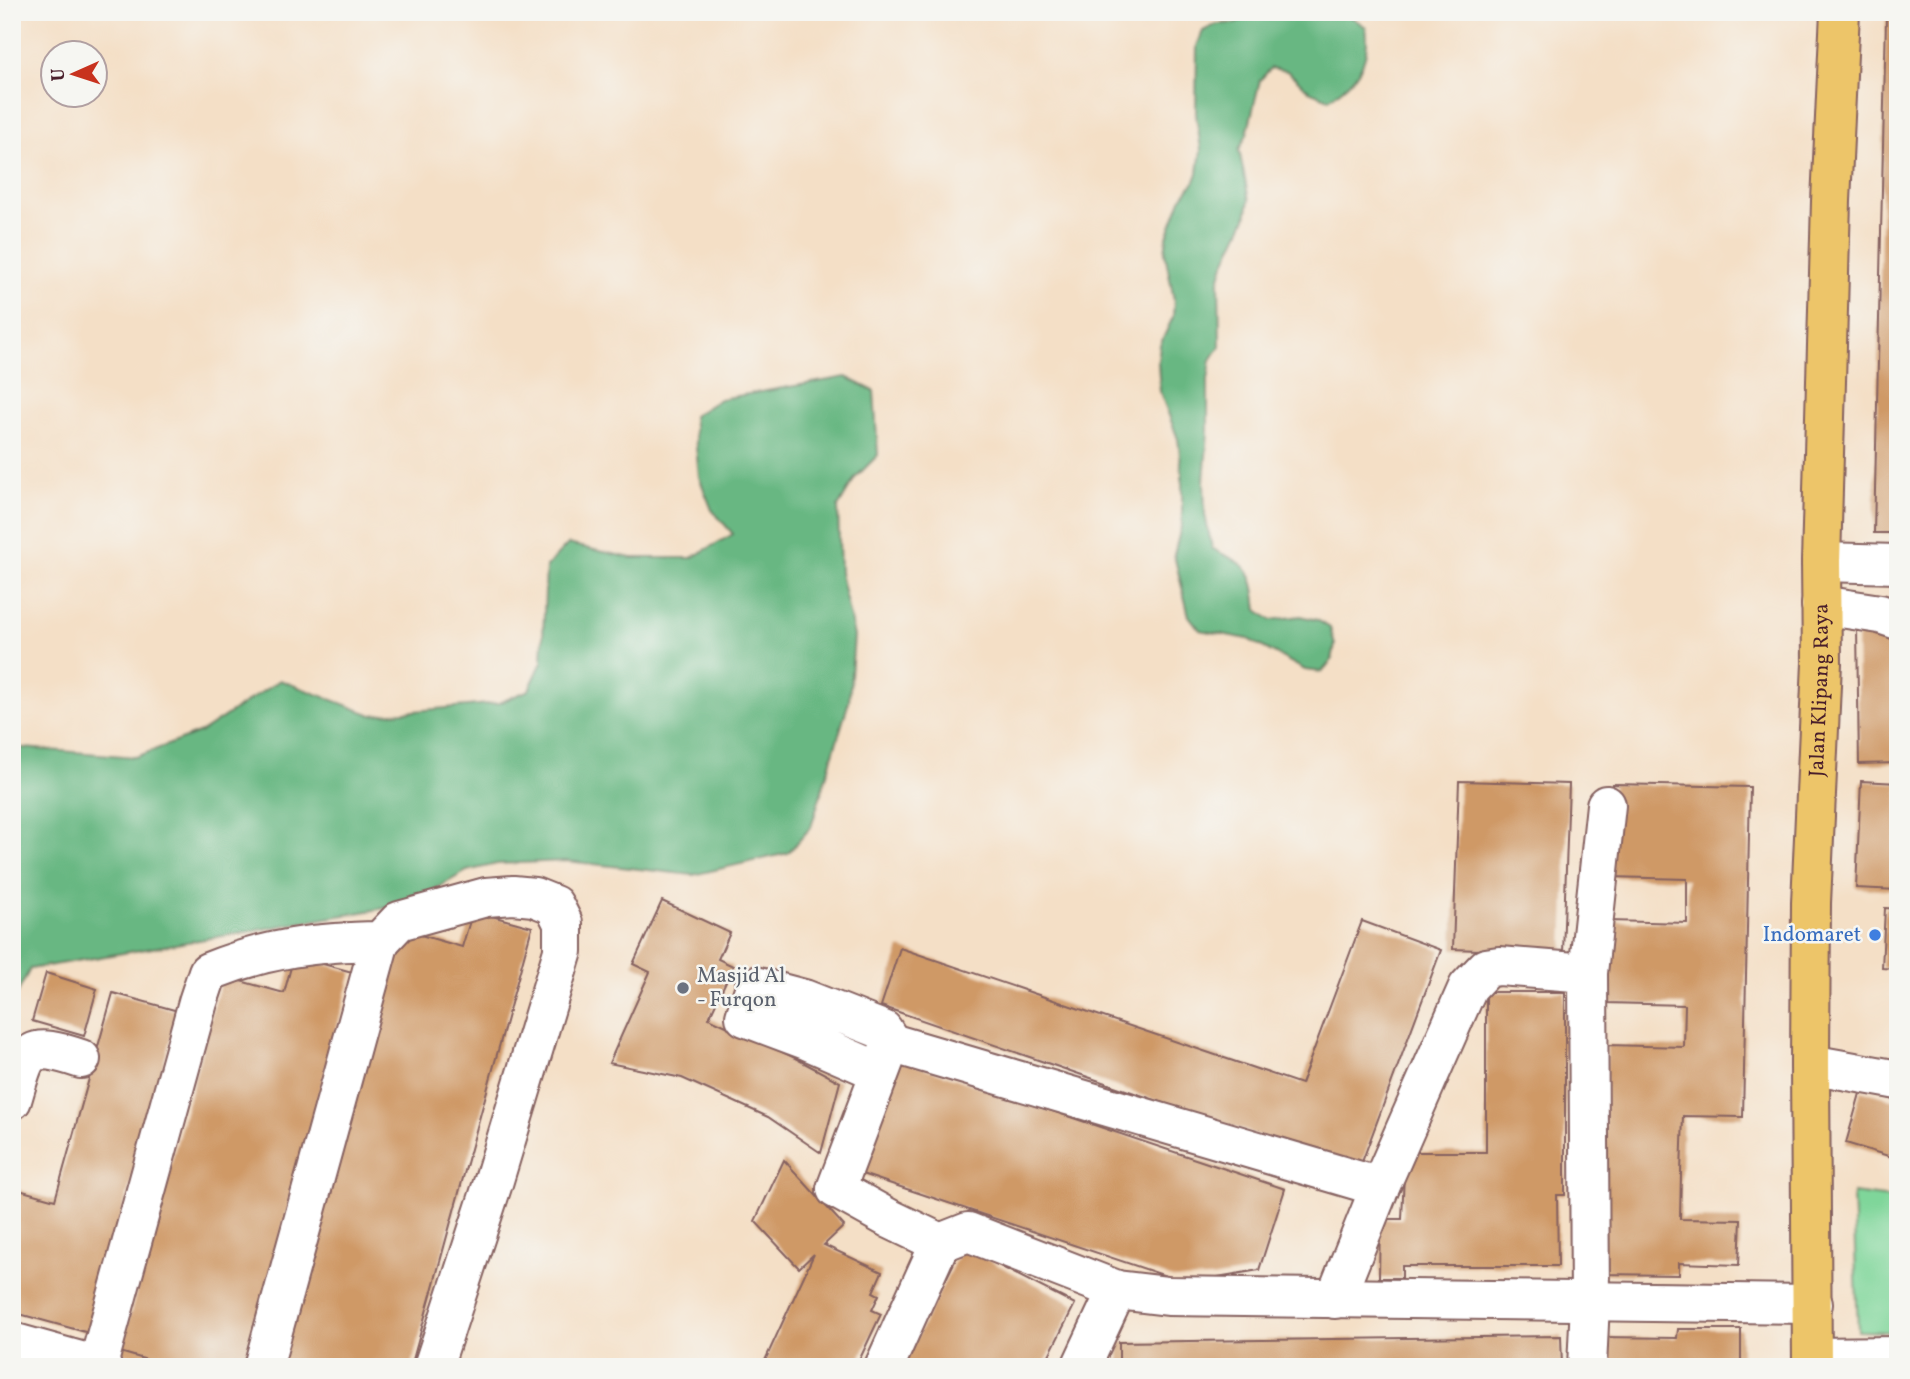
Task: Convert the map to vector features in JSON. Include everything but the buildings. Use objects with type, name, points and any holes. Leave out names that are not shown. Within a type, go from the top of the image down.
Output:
[{"type":"main road","name":"Jalan Klipang Raya","points":[[1812,1362],[1811,903],[1822,663],[1821,562],[1840,12]]},
{"type":"street","points":[[1821,562],[1898,565]]},
{"type":"street","points":[[1821,605],[1880,614],[1898,620]]},
{"type":"street","points":[[1587,1367],[1590,1302],[1588,973],[1606,804]]},
{"type":"street","points":[[263,1367],[380,942],[399,921],[486,897],[534,897],[554,905],[563,923],[563,951],[494,1180],[433,1367]]},
{"type":"street","points":[[12,1342],[100,1366],[208,972],[286,947],[336,942],[380,942]]},
{"type":"street","points":[[1335,1298],[1380,1187],[1468,986],[1486,968],[1588,973]]},
{"type":"street","points":[[12,1100],[22,1066],[28,1056],[40,1049],[50,1049],[81,1059]]},
{"type":"street","points":[[1380,1187],[886,1057],[836,1189],[890,1219],[940,1242],[968,1233],[1117,1290],[1168,1296],[1812,1304]]},
{"type":"street","points":[[1810,1064],[1898,1080]]},
{"type":"street","points":[[884,1367],[940,1242]]},
{"type":"street","points":[[1081,1367],[1117,1290]]},
{"type":"street","points":[[1812,1362],[1898,1356]]},
{"type":"green space","points":[[1257,12],[1344,12],[1366,27],[1366,50],[1360,69],[1347,85],[1329,99],[1311,92],[1287,71],[1271,68],[1260,80],[1247,134],[1239,150],[1249,200],[1246,218],[1219,280],[1220,346],[1211,360],[1208,380],[1204,481],[1205,515],[1212,548],[1246,569],[1254,586],[1257,610],[1271,620],[1301,616],[1317,620],[1330,628],[1335,645],[1332,660],[1322,672],[1305,670],[1248,639],[1200,630],[1189,616],[1174,555],[1182,523],[1182,472],[1178,439],[1160,392],[1158,362],[1160,345],[1173,317],[1174,300],[1165,253],[1167,237],[1181,199],[1198,173],[1201,150],[1196,114],[1197,46],[1203,31],[1217,24],[1235,23]]},
{"type":"green space","points":[[846,377],[874,391],[878,455],[855,478],[838,507],[840,573],[854,636],[849,701],[811,827],[788,853],[693,875],[566,861],[497,864],[467,871],[409,904],[30,969],[12,1003],[12,747],[136,757],[201,732],[280,680],[372,715],[499,703],[529,690],[542,662],[546,567],[568,544],[631,558],[691,558],[733,534],[712,510],[699,477],[693,416],[720,399]]},
{"type":"green space","points":[[1853,1193],[1898,1199],[1898,1332],[1858,1331]]},
{"type":"place","name":"Indomaret","points":[[1875,935]]},
{"type":"place","name":"Masjid Al - Furqon","points":[[683,988]]}]
